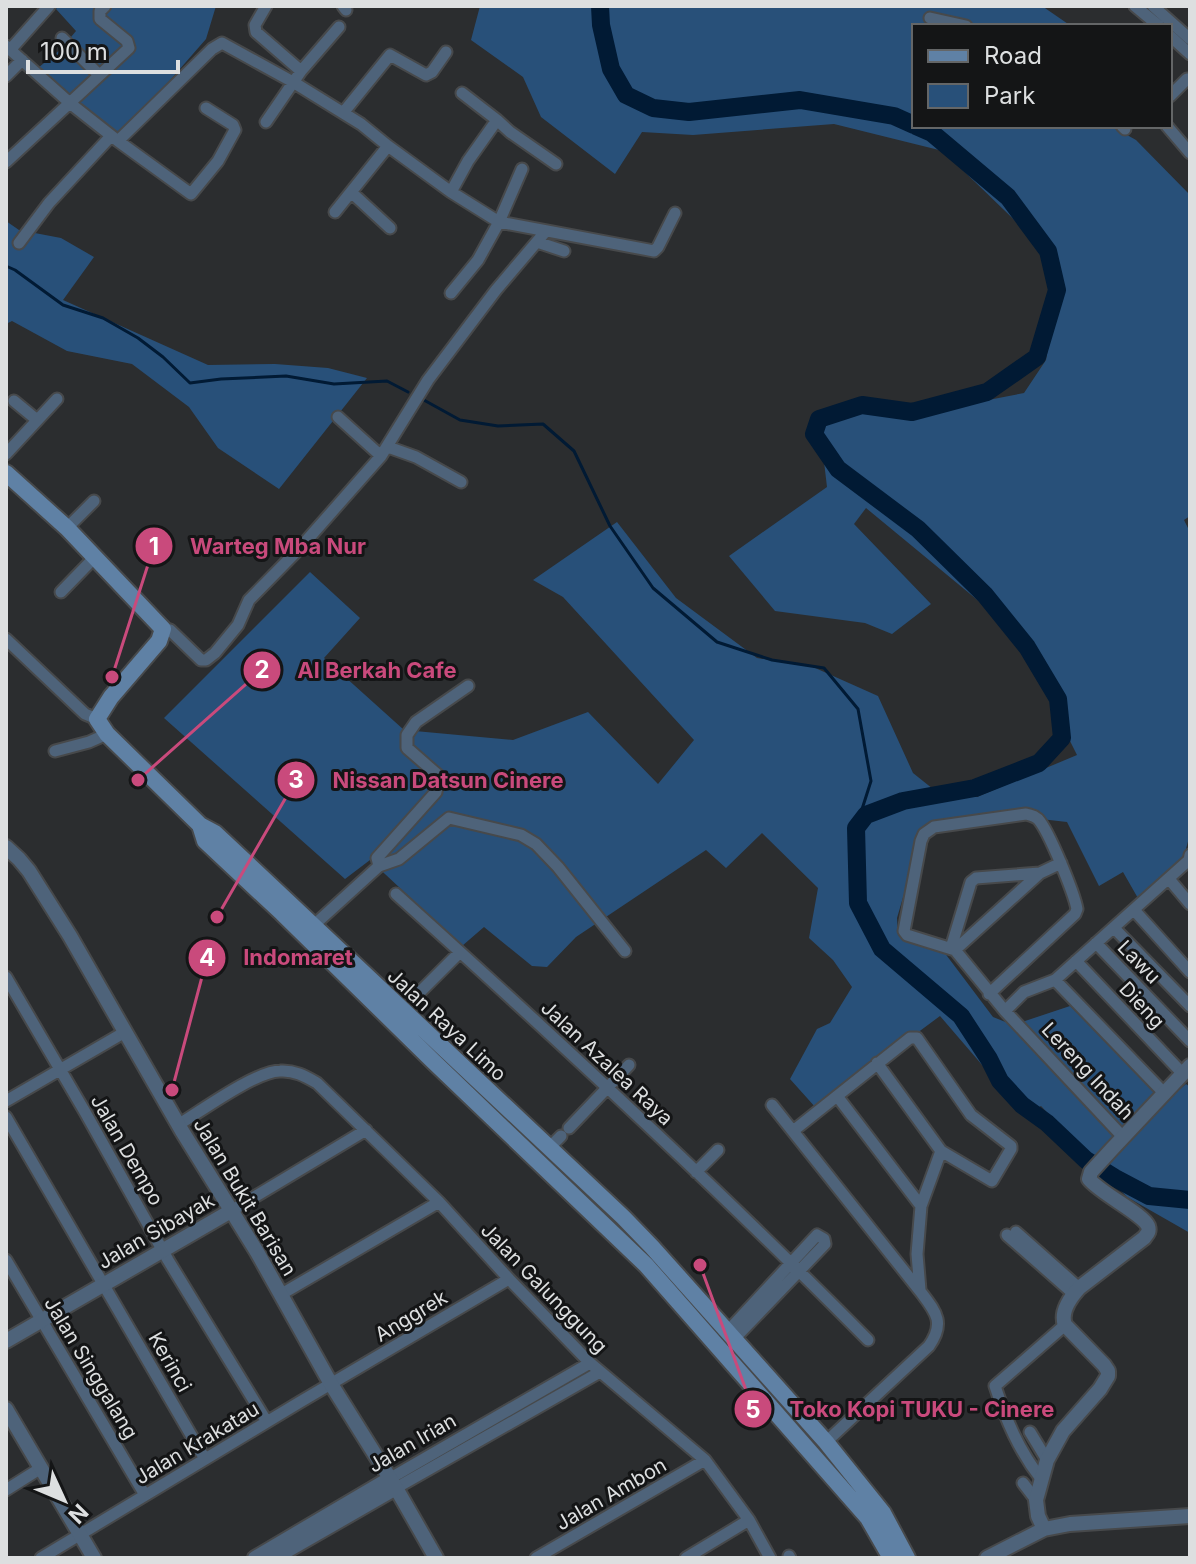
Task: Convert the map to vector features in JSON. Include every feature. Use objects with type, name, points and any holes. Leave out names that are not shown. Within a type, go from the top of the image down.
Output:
[{"type":"main road","points":[[6,473],[67,528],[163,629],[159,641],[111,697],[97,719],[107,734],[200,825]]},
{"type":"main road","name":"Jalan Raya Limo","points":[[200,825],[215,833],[313,926],[330,952]]},
{"type":"main road","name":"Jalan Raya Limo","points":[[200,825],[205,841],[330,952],[525,1138],[646,1265],[868,1518],[891,1558]]},
{"type":"main road","name":"Jalan Raya Limo","points":[[525,1138],[560,1137],[623,1217],[826,1442],[883,1513],[907,1558]]},
{"type":"street","points":[[49,6],[8,48],[71,104],[191,194],[218,161],[235,130],[233,125],[206,108]]},
{"type":"street","points":[[6,162],[129,48],[127,41],[100,19],[100,11],[105,6]]},
{"type":"street","points":[[266,6],[255,25],[256,32],[301,71]]},
{"type":"street","points":[[1135,6],[1168,24]]},
{"type":"street","points":[[930,18],[957,24]]},
{"type":"street","points":[[266,122],[301,71],[339,27]]},
{"type":"street","points":[[1172,27],[1190,39]]},
{"type":"street","points":[[62,38],[99,75]]},
{"type":"street","points":[[1172,38],[1190,54]]},
{"type":"street","points":[[19,243],[49,203],[218,44],[224,44],[293,82],[361,124],[451,192],[499,222],[654,251],[675,213]]},
{"type":"street","points":[[343,113],[390,55],[426,75],[432,72],[446,52]]},
{"type":"street","points":[[6,76],[22,60]]},
{"type":"street","points":[[1172,94],[1190,79]]},
{"type":"street","points":[[462,93],[556,164]]},
{"type":"street","points":[[451,192],[497,120]]},
{"type":"street","points":[[1169,128],[1190,153]]},
{"type":"street","points":[[335,212],[388,146]]},
{"type":"street","points":[[451,293],[478,260],[522,169]]},
{"type":"street","points":[[351,192],[390,228]]},
{"type":"street","points":[[163,629],[170,630],[201,660],[215,653],[238,625],[249,600],[385,452],[428,380],[496,290],[546,231]]},
{"type":"street","points":[[537,242],[564,251]]},
{"type":"street","points":[[6,454],[57,399]]},
{"type":"street","points":[[14,401],[37,420]]},
{"type":"street","points":[[338,417],[385,452],[427,463],[461,482]]},
{"type":"street","points":[[67,528],[94,501]]},
{"type":"street","points":[[61,592],[94,558]]},
{"type":"street","points":[[6,639],[85,714],[97,719]]},
{"type":"street","points":[[379,866],[377,858],[436,792],[439,783],[439,776],[407,748],[407,735],[416,722],[468,686]]},
{"type":"street","points":[[55,751],[107,734]]},
{"type":"street","points":[[953,949],[907,935],[904,931],[921,841],[934,827],[1033,815],[1042,824],[1061,863],[1077,904],[1077,912],[989,994]]},
{"type":"street","points":[[313,926],[379,866],[399,859],[449,818],[521,835],[536,844],[625,951]]},
{"type":"street","name":"Jalan Bukit Barisan","points":[[6,847],[19,859],[43,892],[436,1558]]},
{"type":"street","points":[[1005,1011],[1024,992],[1055,980],[1190,859]]},
{"type":"street","points":[[953,949],[1040,873],[1061,863]]},
{"type":"street","points":[[953,949],[967,889],[973,880],[1040,873]]},
{"type":"street","points":[[1169,879],[1190,904]]},
{"type":"street","name":"Jalan Azalea Raya","points":[[396,894],[608,1087],[868,1340]]},
{"type":"street","points":[[1134,910],[1190,972]]},
{"type":"street","points":[[1114,928],[1190,1006]]},
{"type":"street","name":"Lawu","points":[[1096,943],[1190,1041]]},
{"type":"street","name":"Lereng Indah","points":[[953,949],[989,994],[1123,1137],[1091,1172],[1089,1179],[1141,1218],[1148,1231],[1144,1238],[1076,1291]]},
{"type":"street","points":[[418,994],[460,952]]},
{"type":"street","name":"Dieng","points":[[1076,961],[1187,1070]]},
{"type":"street","name":"Jalan Dempo","points":[[6,977],[267,1422]]},
{"type":"street","points":[[1055,980],[1165,1094]]},
{"type":"street","points":[[6,1101],[125,1032]]},
{"type":"street","points":[[793,1131],[877,1063],[910,1038],[917,1038],[971,1115],[1011,1146],[992,1181],[941,1151],[877,1063]]},
{"type":"street","points":[[560,1137],[629,1065]]},
{"type":"street","points":[[1123,1137],[1187,1070]]},
{"type":"street","name":"Jalan Galunggung","points":[[178,1125],[272,1071],[291,1071],[317,1083],[439,1202],[590,1363],[705,1460],[749,1520],[770,1558]]},
{"type":"street","points":[[837,1096],[921,1206]]},
{"type":"street","points":[[772,1105],[920,1291],[936,1315],[938,1326],[929,1346],[826,1442]]},
{"type":"street","name":"Kerinci","points":[[6,1117],[205,1459]]},
{"type":"street","name":"Jalan Sibayak","points":[[6,1341],[366,1130]]},
{"type":"street","points":[[696,1172],[718,1150]]},
{"type":"street","points":[[920,1291],[917,1254],[921,1206],[941,1151]]},
{"type":"street","points":[[280,1295],[439,1202]]},
{"type":"street","points":[[1011,1233],[1076,1291],[1063,1316],[1065,1325],[1108,1371],[1100,1389],[1063,1431],[1047,1460],[1036,1500],[1044,1529]]},
{"type":"street","name":"Jalan Singgalang","points":[[6,1260],[145,1495]]},
{"type":"street","points":[[731,1334],[795,1266]]},
{"type":"street","name":"Anggrek","points":[[331,1384],[509,1279]]},
{"type":"street","points":[[1042,1480],[1028,1464],[1012,1435],[995,1386],[1065,1325]]},
{"type":"street","name":"Jalan Irian","points":[[274,1558],[590,1363]]},
{"type":"street","name":"Jalan Irian","points":[[255,1558],[600,1372]]},
{"type":"street","name":"Jalan Krakatau","points":[[41,1558],[331,1384]]},
{"type":"street","points":[[7,1412],[94,1558]]},
{"type":"street","points":[[1030,1432],[1047,1460]]},
{"type":"street","name":"Jalan Ambon","points":[[536,1558],[705,1460]]},
{"type":"street","points":[[6,1490],[41,1468]]},
{"type":"street","points":[[1023,1483],[1036,1500]]},
{"type":"street","points":[[987,1558],[1044,1529],[1070,1524],[1190,1516]]},
{"type":"street","points":[[686,1558],[749,1520]]},
{"type":"green space","points":[[58,6],[216,6],[206,39],[115,138],[38,68],[61,49],[76,31],[56,9]]},
{"type":"green space","points":[[480,6],[1042,6],[1068,24],[912,24],[912,128],[1115,128],[1136,140],[1190,195],[1190,516],[1184,520],[1190,532],[1190,834],[1183,860],[1139,900],[1123,872],[1099,886],[1067,822],[1032,818],[923,829],[897,918],[898,935],[944,952],[993,1017],[1013,1025],[1070,1006],[1165,1102],[1186,1084],[1190,1087],[1190,1233],[1127,1197],[1041,1106],[1025,1115],[940,1016],[816,1108],[790,1079],[817,1029],[830,1023],[852,987],[833,960],[809,938],[818,888],[762,833],[726,868],[706,850],[576,937],[547,967],[532,966],[484,927],[462,946],[370,860],[345,879],[164,718],[310,572],[360,618],[324,658],[404,730],[513,740],[588,712],[658,784],[694,740],[563,597],[533,580],[617,522],[676,598],[757,658],[813,667],[878,696],[913,773],[938,793],[977,797],[1077,755],[1015,631],[866,508],[854,524],[931,604],[892,634],[865,623],[775,611],[729,556],[827,487],[820,428],[867,407],[952,407],[1024,393],[1046,360],[1058,291],[1032,237],[943,151],[834,124],[693,135],[642,132],[615,174],[541,117],[523,77],[471,40]]},
{"type":"green space","points":[[6,221],[19,230],[61,238],[94,257],[63,300],[208,365],[275,364],[328,368],[367,378],[279,489],[218,448],[189,407],[132,364],[67,351],[12,321],[6,324]]},
{"type":"waterway","points":[[600,6],[611,69],[626,95],[653,108],[689,112],[800,100],[894,116],[912,124]]},
{"type":"waterway","points":[[921,128],[932,133],[1008,197],[1048,251],[1057,290],[1037,357],[987,392],[912,412],[862,405],[819,419],[814,434],[838,469],[918,529],[985,595],[1027,647],[1058,699],[1062,738],[1039,763],[975,788],[903,801],[866,815],[856,828],[858,903],[882,949],[961,1016],[1000,1081],[1022,1105],[1047,1123],[1086,1160],[1115,1178],[1149,1196],[1190,1200]]},
{"type":"waterway","points":[[6,266],[63,305],[103,318],[138,338],[190,383],[286,376],[334,384],[387,381],[408,392]]},
{"type":"waterway","points":[[422,399],[460,420],[498,426],[543,424],[574,451],[610,526],[653,588],[717,642],[772,660],[824,668],[858,709],[871,781],[856,828]]},
{"type":"place","name":"Warteg Mba Nur","points":[[112,677]]},
{"type":"place","name":"Al Berkah Cafe","points":[[138,780]]},
{"type":"place","name":"Nissan Datsun Cinere","points":[[217,917]]},
{"type":"place","name":"Indomaret","points":[[172,1090]]},
{"type":"place","name":"Toko Kopi TUKU - Cinere","points":[[700,1265]]}]
